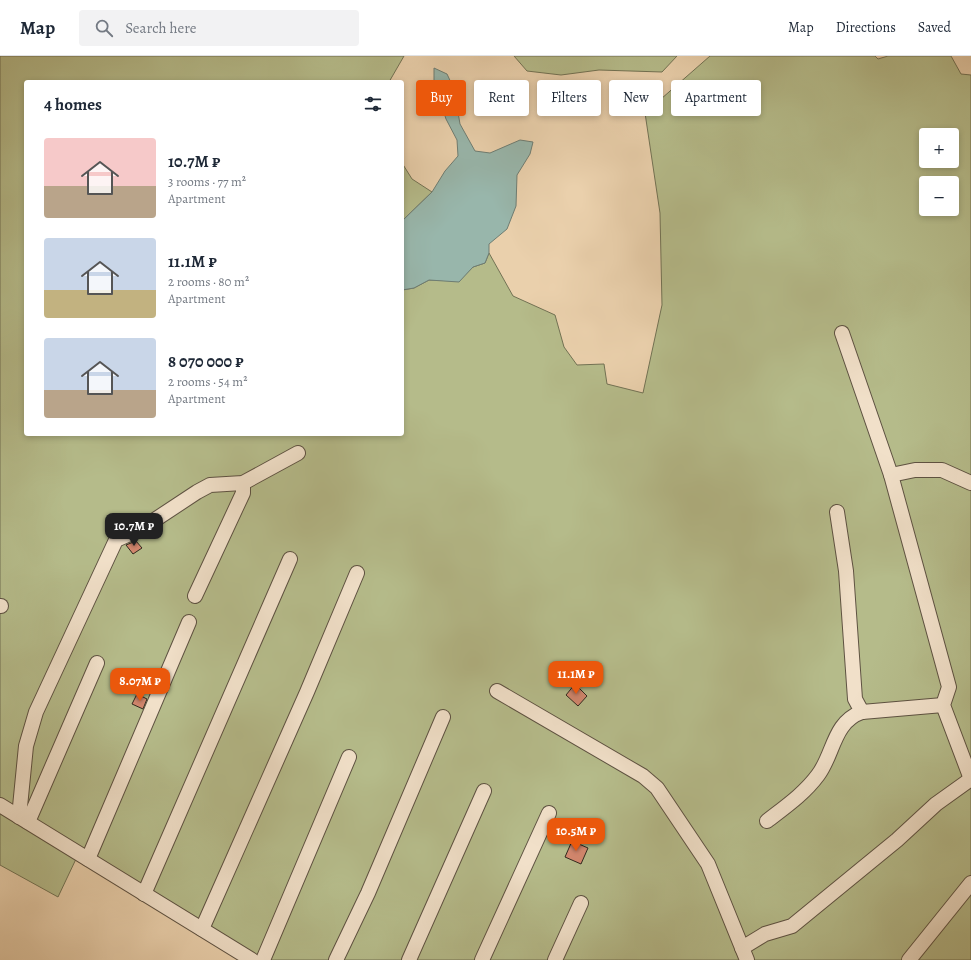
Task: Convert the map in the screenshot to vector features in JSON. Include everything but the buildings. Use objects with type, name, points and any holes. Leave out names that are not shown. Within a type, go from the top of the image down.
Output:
[{"type":"street","points":[[498,691],[643,776],[657,788],[708,864],[745,954],[764,934],[792,926],[897,840],[936,804],[971,779],[943,705],[949,687],[891,475],[842,333]]},
{"type":"street","points":[[23,819],[26,746],[36,712],[116,540],[141,529],[210,485],[243,483],[298,453]]},
{"type":"street","points":[[891,475],[915,470],[942,470],[971,483]]},
{"type":"street","points":[[195,596],[243,493],[243,483]]},
{"type":"street","points":[[837,512],[846,571],[855,699],[862,712]]},
{"type":"street","points":[[144,894],[290,559]]},
{"type":"street","points":[[202,929],[307,692],[357,573]]},
{"type":"street","points":[[88,859],[189,622]]},
{"type":"street","points":[[23,819],[97,663]]},
{"type":"street","points":[[767,821],[798,798],[819,774],[838,732],[852,715],[862,712],[943,705]]},
{"type":"street","points":[[336,960],[368,893],[444,717]]},
{"type":"street","points":[[263,960],[349,758]]},
{"type":"street","points":[[409,960],[484,791]]},
{"type":"street","points":[[0,805],[252,960]]},
{"type":"street","points":[[482,960],[548,813]]},
{"type":"street","points":[[909,960],[971,883]]},
{"type":"street","points":[[554,960],[581,903]]},
{"type":"green space","points":[[0,56],[404,56],[390,80],[24,80],[24,436],[404,436],[404,290],[414,288],[429,280],[459,281],[473,267],[485,263],[489,253],[513,296],[555,315],[564,347],[577,365],[604,364],[607,384],[643,393],[662,305],[660,213],[645,116],[663,116],[663,97],[671,90],[671,116],[761,116],[761,80],[683,80],[710,56],[875,56],[878,59],[888,56],[951,56],[961,74],[971,75],[971,960],[264,960],[0,799]]},
{"type":"green space","points":[[514,56],[677,56],[662,72],[599,70],[561,75],[527,71]]},
{"type":"green space","points":[[404,166],[412,179],[432,192],[404,219]]},
{"type":"green space","points":[[0,813],[76,859],[58,897],[0,865]]},
{"type":"shaded area","points":[[434,68],[447,74],[450,80],[434,80]]},
{"type":"shaded area","points":[[445,116],[459,116],[460,124],[475,151],[490,153],[520,140],[533,142],[530,154],[517,175],[516,206],[507,229],[489,244],[489,253],[485,263],[473,267],[459,282],[429,280],[414,288],[404,290],[404,219],[432,192],[445,171],[458,156],[457,140]]}]
